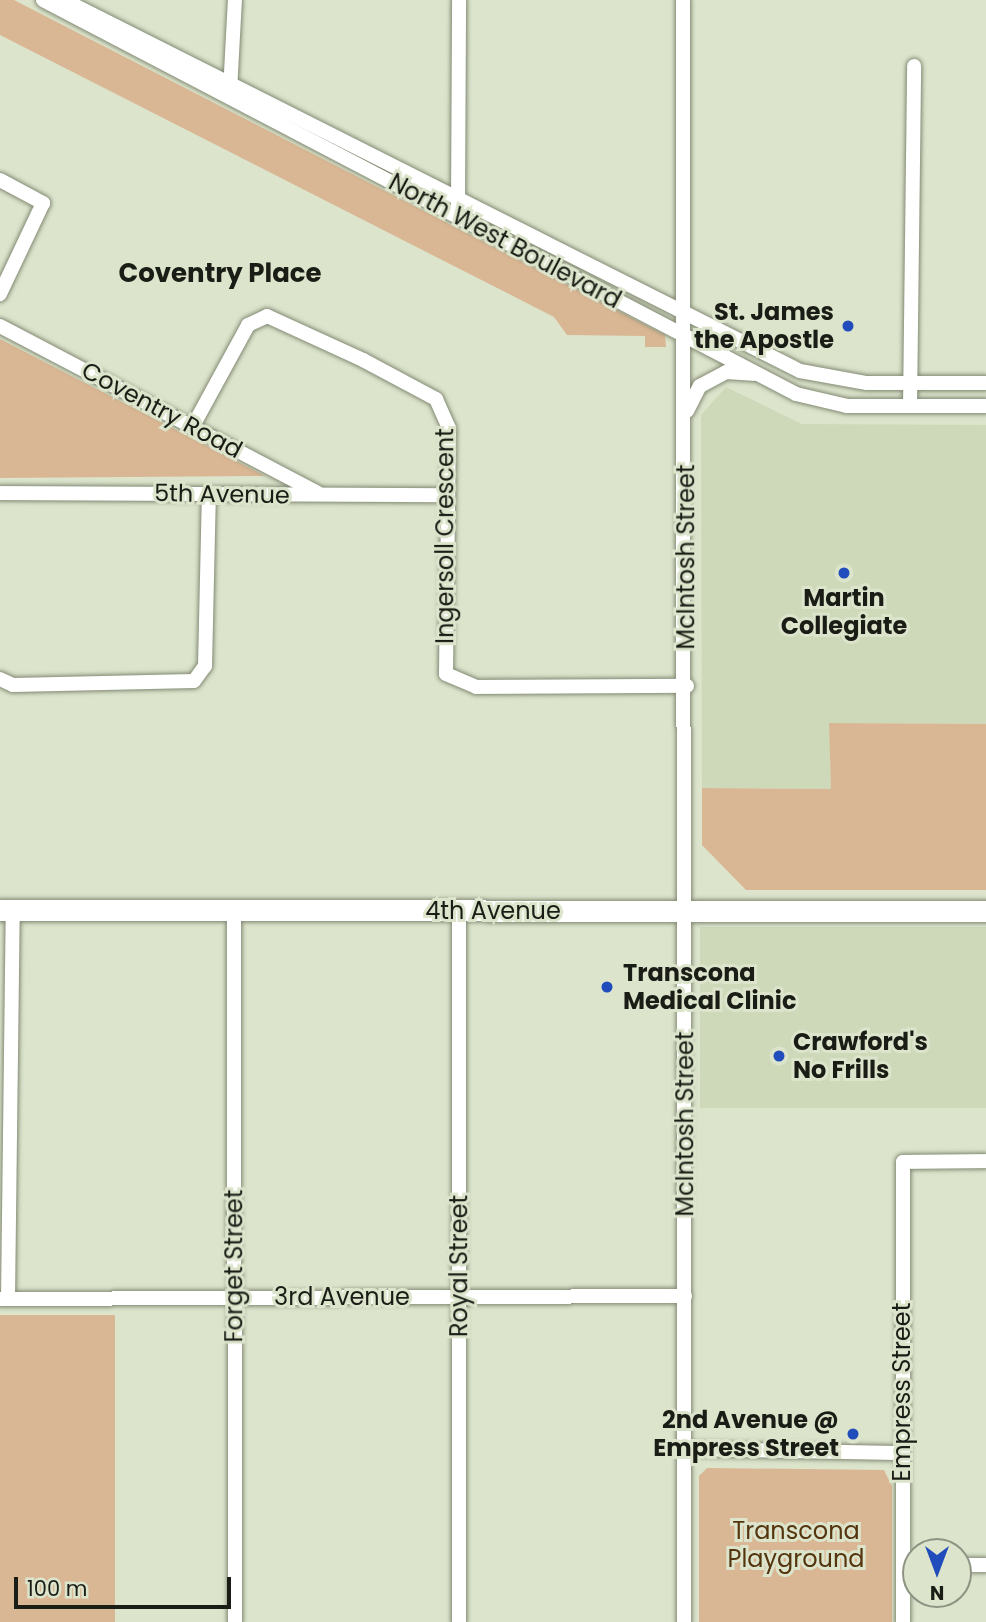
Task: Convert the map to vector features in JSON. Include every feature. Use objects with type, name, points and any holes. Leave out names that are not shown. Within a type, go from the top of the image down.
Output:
[{"type":"street","name":"North West Boulevard","points":[[43,0],[230,90]]},
{"type":"street","name":"North West Boulevard","points":[[64,0],[457,208],[757,374],[821,403],[986,406]]},
{"type":"street","points":[[230,90],[235,0]]},
{"type":"street","points":[[457,208],[458,0]]},
{"type":"street","name":"McIntosh Street","points":[[683,0],[687,686],[684,1622]]},
{"type":"street","points":[[910,406],[914,66]]},
{"type":"street","points":[[0,180],[43,203],[0,294]]},
{"type":"street","name":"North West Boulevard","points":[[457,208],[685,316],[832,380],[986,383]]},
{"type":"street","name":"Ingersoll Crescent","points":[[193,426],[248,325],[267,316],[436,399],[449,428],[445,495],[446,674],[476,687],[687,686]]},
{"type":"street","name":"Coventry Road","points":[[0,326],[323,495]]},
{"type":"street","points":[[685,415],[701,386],[726,372],[757,374]]},
{"type":"street","name":"5th Avenue","points":[[0,493],[445,495]]},
{"type":"street","points":[[0,679],[13,685],[194,681],[205,666],[209,494]]},
{"type":"street","points":[[4,1299],[6,910]]},
{"type":"street","name":"4th Avenue","points":[[6,910],[986,911]]},
{"type":"street","name":"Forget Street","points":[[234,910],[235,1622]]},
{"type":"street","name":"Royal Street","points":[[458,911],[459,1622]]},
{"type":"street","name":"Empress Street","points":[[907,1538],[902,1453],[903,1162],[986,1161]]},
{"type":"street","name":"3rd Avenue","points":[[4,1299],[685,1296]]},
{"type":"street","points":[[685,1449],[902,1453]]},
{"type":"shaded area","name":"Martin Collegiate","points":[[726,387],[802,424],[986,425],[986,724],[830,723],[831,789],[702,788],[701,415]]},
{"type":"shaded area","points":[[700,927],[986,927],[986,1108],[700,1108]]},
{"type":"green space","points":[[0,0],[14,0],[665,335],[666,347],[645,347],[645,336],[567,335],[554,317],[0,35]]},
{"type":"green space","points":[[0,339],[265,476],[0,478]]},
{"type":"green space","points":[[829,723],[986,724],[986,890],[746,890],[702,845],[702,788],[831,789]]},
{"type":"green space","points":[[0,1315],[115,1315],[115,1622],[0,1622]]},
{"type":"green space","name":"Transcona Playground","points":[[707,1468],[884,1470],[892,1486],[892,1622],[699,1622],[699,1476]]},
{"type":"place","name":"St. James the Apostle","points":[[848,326]]},
{"type":"place","name":"Martin Collegiate","points":[[844,573]]},
{"type":"place","name":"Transcona Medical Clinic","points":[[607,987]]},
{"type":"place","name":"Crawford's No Frills","points":[[779,1056]]},
{"type":"place","name":"2nd Avenue @ Empress Street","points":[[853,1434]]},
{"type":"district","name":"Coventry Place","points":[[220,274]]}]
